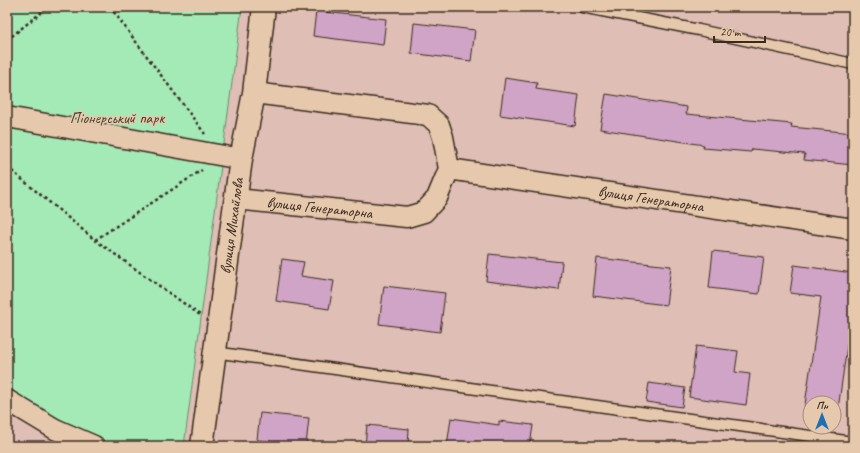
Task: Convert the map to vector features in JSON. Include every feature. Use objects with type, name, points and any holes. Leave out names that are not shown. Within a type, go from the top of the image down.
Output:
[{"type":"street","name":"вулиця Михайлова","points":[[202,446],[236,199],[231,158],[254,93],[264,7]]},
{"type":"street","points":[[254,93],[428,115],[439,125],[449,170]]},
{"type":"street","points":[[7,117],[231,158]]},
{"type":"street","name":"вулиця Генераторна","points":[[236,199],[407,217],[424,212],[437,198],[449,170],[853,229]]},
{"type":"street","points":[[7,400],[55,429],[94,446]]},
{"type":"lane","points":[[582,7],[699,30],[853,64]]},
{"type":"lane","points":[[214,352],[853,442]]},
{"type":"path","points":[[7,40],[48,7]]},
{"type":"path","points":[[95,240],[231,158],[110,7]]},
{"type":"path","points":[[7,167],[95,240],[201,316]]},
{"type":"green space","name":"Піонерський парк","points":[[7,7],[242,7],[184,446],[117,446],[106,444],[19,397],[7,383]]},
{"type":"building","points":[[316,11],[386,19],[383,45],[313,36]]},
{"type":"building","points":[[414,23],[475,30],[471,61],[411,53]]},
{"type":"building","points":[[505,78],[537,83],[536,89],[579,95],[575,126],[500,115]]},
{"type":"building","points":[[606,94],[687,107],[686,114],[792,124],[791,127],[853,133],[853,165],[804,160],[805,154],[752,149],[751,152],[703,148],[704,145],[600,129]]},
{"type":"building","points":[[713,251],[764,257],[759,294],[709,288]]},
{"type":"building","points":[[489,254],[562,262],[559,290],[486,281]]},
{"type":"building","points":[[597,258],[671,266],[666,305],[593,296]]},
{"type":"building","points":[[282,259],[304,262],[301,276],[334,281],[329,309],[276,301]]},
{"type":"building","points":[[794,265],[853,273],[853,304],[840,395],[806,395],[821,297],[790,293]]},
{"type":"building","points":[[384,286],[445,293],[440,332],[379,324]]},
{"type":"building","points":[[696,346],[738,351],[735,372],[750,374],[746,405],[689,397]]},
{"type":"building","points":[[649,383],[685,388],[682,407],[646,402]]},
{"type":"building","points":[[260,413],[309,418],[306,445],[257,440]]},
{"type":"building","points":[[451,418],[499,425],[499,421],[533,425],[530,446],[447,446]]},
{"type":"building","points":[[367,425],[409,429],[408,446],[365,446]]}]
